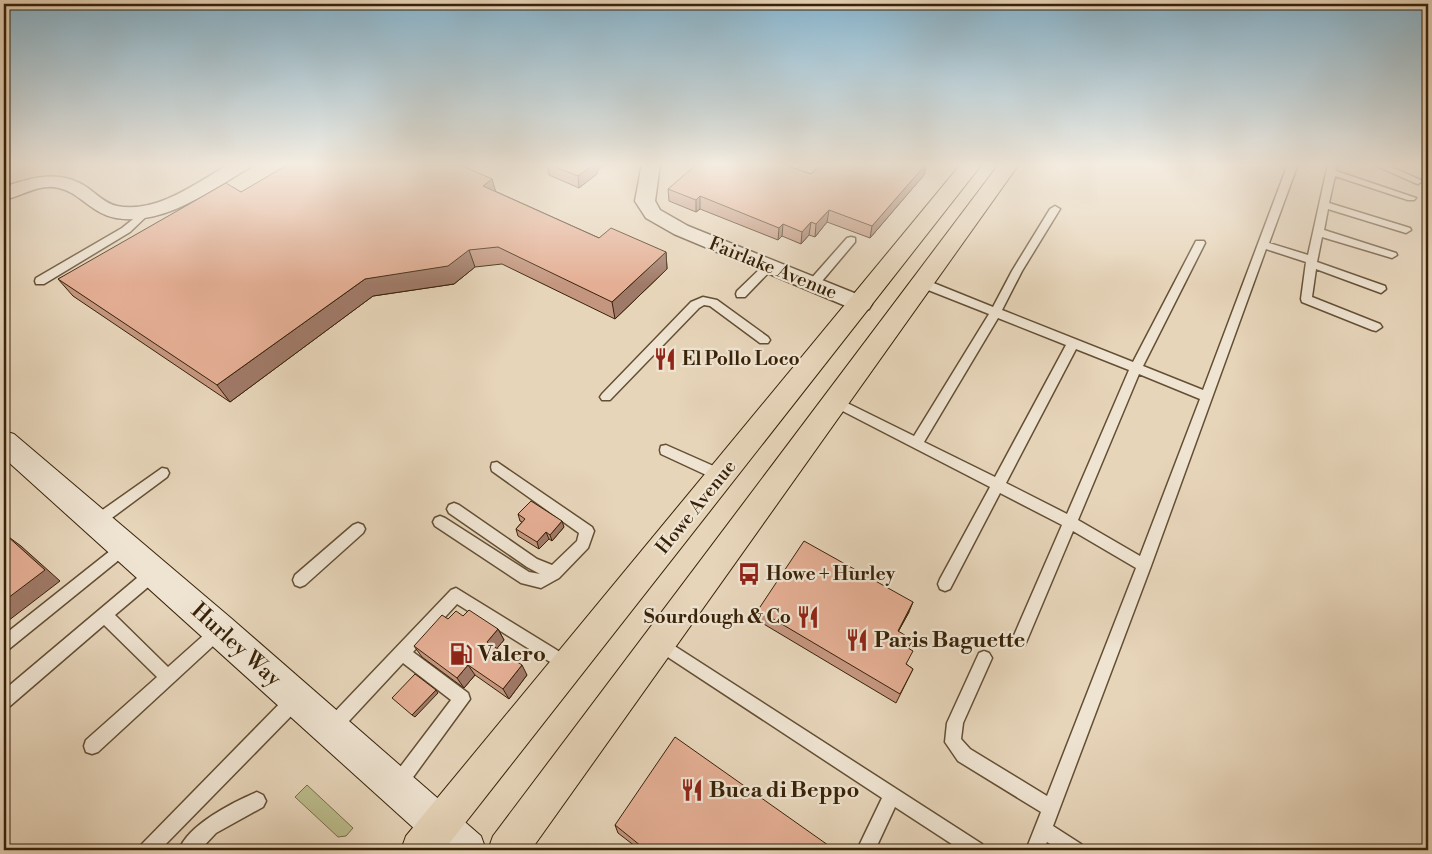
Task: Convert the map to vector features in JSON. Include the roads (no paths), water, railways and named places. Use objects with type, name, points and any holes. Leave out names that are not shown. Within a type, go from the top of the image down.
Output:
[{"type":"main road","name":"Howe Avenue","points":[[429,838],[940,204]]},
{"type":"main road","points":[[507,850],[980,204]]},
{"type":"main road","points":[[835,402],[830,388],[862,341],[868,325],[861,304]]},
{"type":"street","points":[[97,204],[103,208],[128,212],[147,211],[169,204]]},
{"type":"street","name":"Fairlake Avenue","points":[[646,204],[653,214],[681,230],[861,304]]},
{"type":"street","name":"Hurley Way","points":[[6,446],[155,572],[396,787],[429,838],[467,850]]},
{"type":"lane","points":[[1035,850],[1144,566],[1278,204]]},
{"type":"lane","points":[[1376,327],[1306,299],[1324,205],[1406,230]]},
{"type":"lane","points":[[916,444],[1055,209]]},
{"type":"lane","points":[[40,281],[126,230],[147,211]]},
{"type":"lane","points":[[1318,232],[1392,255]]},
{"type":"lane","points":[[813,284],[851,240]]},
{"type":"lane","points":[[1020,640],[1136,368],[1200,243]]},
{"type":"lane","points":[[1263,245],[1381,289]]},
{"type":"lane","points":[[741,294],[769,266]]},
{"type":"lane","points":[[922,283],[1207,398]]},
{"type":"lane","points":[[606,397],[695,305],[703,301],[713,303],[764,340]]},
{"type":"lane","points":[[945,584],[1073,343]]},
{"type":"lane","points":[[835,402],[1070,522],[1144,566]]},
{"type":"lane","points":[[666,450],[722,476]]},
{"type":"lane","points":[[440,522],[526,578],[541,581],[554,573],[583,544],[587,531],[497,467]]},
{"type":"lane","points":[[96,522],[162,473]]},
{"type":"lane","points":[[454,509],[532,563],[554,573]]},
{"type":"lane","points":[[300,580],[358,529]]},
{"type":"lane","points":[[4,644],[125,547]]},
{"type":"lane","points":[[4,700],[155,572]]},
{"type":"lane","points":[[331,728],[456,595],[568,665]]},
{"type":"lane","points":[[104,615],[168,677]]},
{"type":"lane","points":[[92,746],[220,630]]},
{"type":"lane","points":[[659,643],[976,850]]},
{"type":"lane","points":[[396,787],[462,699],[402,653]]},
{"type":"lane","points":[[984,658],[954,723],[953,742],[964,755],[1051,808]]},
{"type":"lane","points":[[148,850],[296,698]]},
{"type":"lane","points":[[866,850],[892,795]]},
{"type":"lane","points":[[188,850],[210,827],[257,801]]},
{"type":"lane","points":[[1043,830],[1075,850]]},
{"type":"place","name":"El Pollo Loco","points":[[665,359]]},
{"type":"place","name":"Howe + Hurley","points":[[749,574]]},
{"type":"place","name":"Sourdough & Co","points":[[808,617]]},
{"type":"place","name":"Paris Baguette","points":[[857,640]]},
{"type":"place","name":"Valero","points":[[461,654]]},
{"type":"place","name":"Buca di Beppo","points":[[692,790]]}]
